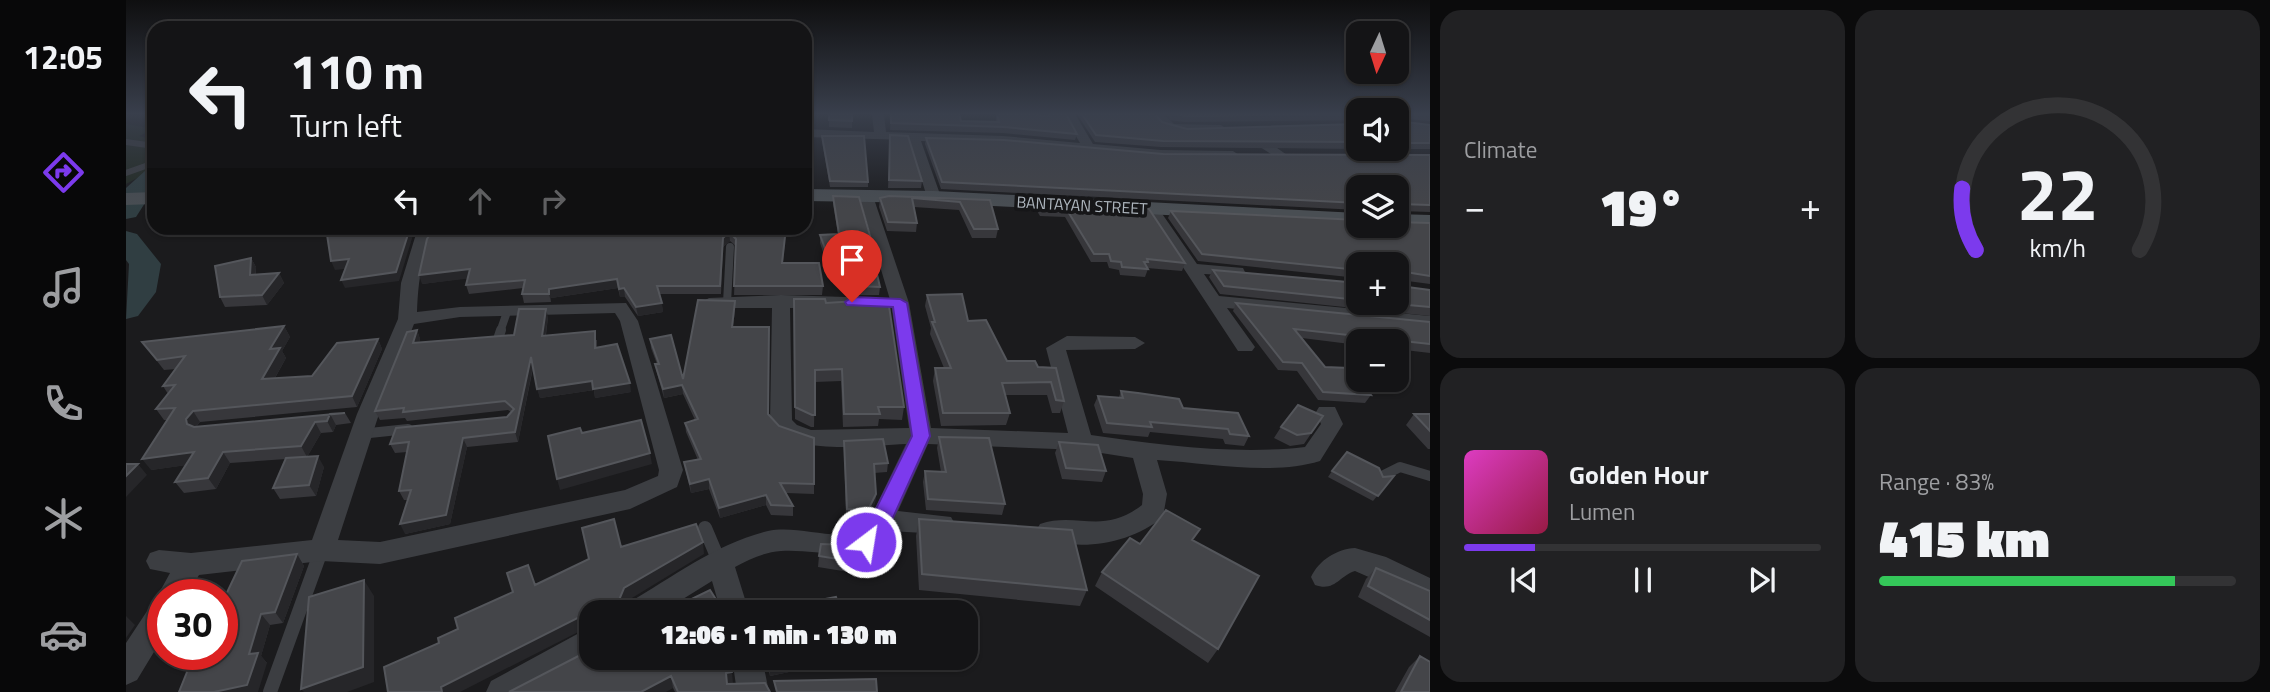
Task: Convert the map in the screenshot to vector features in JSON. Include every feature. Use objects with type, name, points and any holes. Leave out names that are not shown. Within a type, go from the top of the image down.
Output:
[{"type":"main road","name":"BANTAYAN STREET","points":[[812,195],[934,197],[1346,218]]},
{"type":"main road","points":[[126,199],[147,198]]},
{"type":"main road","points":[[1409,221],[1430,222]]},
{"type":"street","points":[[917,146],[934,197]]},
{"type":"street","points":[[1091,146],[1161,154],[1287,155],[1272,146]]},
{"type":"street","points":[[659,600],[721,564],[768,542],[790,539],[866,542],[874,536],[921,436],[900,303],[866,196]]},
{"type":"street","points":[[1151,208],[1189,268],[1245,347]]},
{"type":"street","points":[[321,550],[361,421],[407,319],[410,283],[424,235]]},
{"type":"street","points":[[1189,268],[1254,274]]},
{"type":"street","points":[[701,302],[781,300],[900,303]]},
{"type":"street","points":[[781,300],[781,422],[789,431],[811,438],[921,436],[1082,442],[1143,451],[1278,459],[1312,455],[1332,424],[1327,412]]},
{"type":"street","points":[[1214,301],[1430,322]]},
{"type":"street","points":[[159,561],[191,564],[321,550],[380,553],[631,499],[668,481],[671,470],[625,311],[611,305],[508,312],[460,312],[407,319]]},
{"type":"street","points":[[1082,442],[1056,348],[1068,342],[1135,343]]},
{"type":"street","points":[[1031,530],[1100,535],[1138,524],[1154,510],[1155,494],[1143,451]]},
{"type":"street","points":[[880,520],[963,526]]},
{"type":"street","points":[[1325,577],[1347,560],[1357,560],[1370,562],[1430,592]]},
{"type":"street","points":[[182,579],[191,564]]},
{"type":"street","points":[[721,564],[732,600]]},
{"type":"street","points":[[126,670],[147,637]]},
{"type":"street","points":[[502,692],[579,648]]},
{"type":"street","points":[[749,670],[753,692]]},
{"type":"lane","points":[[126,173],[147,166]]},
{"type":"lane","points":[[727,303],[730,247]]},
{"type":"lane","points":[[498,339],[508,312]]},
{"type":"lane","points":[[361,421],[414,428]]},
{"type":"lane","points":[[1382,476],[1393,466],[1400,465],[1430,476]]},
{"type":"lane","points":[[705,528],[721,564]]},
{"type":"lane","points":[[270,692],[321,550]]},
{"type":"shaded area","points":[[126,146],[147,146],[147,173],[126,184]]},
{"type":"building","points":[[824,146],[865,146],[868,182],[830,181]]},
{"type":"building","points":[[890,146],[911,146],[922,181],[889,180]]},
{"type":"building","points":[[929,146],[1075,146],[1163,154],[1346,155],[1346,161],[1409,161],[1409,155],[1430,155],[1430,205],[1409,204],[1409,175],[1346,175],[1346,202],[942,182]]},
{"type":"building","points":[[833,196],[859,197],[875,253],[872,253],[880,287],[858,286],[855,270],[833,270],[820,235],[839,234]]},
{"type":"building","points":[[889,196],[990,200],[998,229],[974,229],[960,202],[912,198],[917,223],[888,222],[880,198]]},
{"type":"building","points":[[1039,204],[1149,209],[1185,263],[1147,259],[1148,262],[1144,262],[1148,269],[1122,267],[1121,262],[1111,261],[1109,254],[1094,254],[1067,210],[1042,209]]},
{"type":"building","points":[[1171,211],[1346,219],[1346,238],[1409,238],[1409,222],[1430,223],[1430,276],[1409,273],[1409,252],[1346,252],[1346,269],[1202,254]]},
{"type":"building","points":[[327,235],[408,235],[396,272],[341,280],[349,259],[331,261]]},
{"type":"building","points":[[430,235],[726,235],[723,238],[720,286],[657,286],[662,303],[636,307],[624,288],[619,289],[617,279],[549,289],[549,294],[522,294],[525,280],[466,285],[470,269],[419,275]]},
{"type":"building","points":[[732,235],[785,235],[782,263],[819,263],[823,286],[734,286],[736,239]]},
{"type":"building","points":[[251,258],[250,275],[279,273],[262,295],[220,297],[215,266]]},
{"type":"building","points":[[1213,270],[1346,282],[1346,299],[1224,286]]},
{"type":"building","points":[[1409,287],[1430,290],[1430,307],[1409,305]]},
{"type":"building","points":[[962,294],[968,321],[986,320],[1007,361],[1035,361],[1038,367],[1056,368],[1064,401],[1056,400],[1051,382],[1002,383],[1010,413],[943,413],[935,368],[951,368],[932,322],[935,322],[927,295]]},
{"type":"building","points":[[794,299],[825,299],[826,303],[888,299],[904,407],[878,407],[880,414],[844,414],[842,369],[815,370],[815,415],[795,407]]},
{"type":"building","points":[[698,300],[735,301],[732,327],[769,327],[768,414],[779,426],[814,438],[814,484],[780,483],[793,506],[771,505],[766,495],[719,508],[709,479],[690,484],[684,462],[701,459],[685,423],[698,419],[682,385],[663,389],[655,364],[659,364],[650,339],[671,335],[683,379]]},
{"type":"building","points":[[1236,303],[1430,322],[1430,344],[1409,342],[1409,329],[1346,329],[1346,335],[1294,329],[1325,367],[1346,368],[1346,392],[1369,392],[1371,395],[1323,392],[1302,363],[1283,362]]},
{"type":"building","points":[[519,309],[546,309],[542,336],[595,331],[595,348],[617,344],[630,383],[593,389],[592,381],[537,389],[531,357],[515,432],[463,438],[446,515],[400,524],[411,490],[399,491],[409,442],[390,444],[396,428],[507,417],[514,409],[505,401],[403,412],[404,408],[375,411],[407,332],[417,330],[413,343],[514,335]]},
{"type":"building","points":[[284,326],[270,349],[280,348],[262,379],[312,376],[337,343],[378,339],[352,396],[193,411],[186,419],[187,424],[194,427],[330,414],[327,421],[315,422],[301,446],[223,452],[208,478],[175,482],[194,452],[142,459],[175,408],[156,409],[175,385],[163,386],[185,356],[157,360],[142,342]]},
{"type":"building","points":[[1121,391],[1179,399],[1183,408],[1238,413],[1249,436],[1230,434],[1228,429],[1150,422],[1152,427],[1107,423],[1098,396],[1123,398]]},
{"type":"building","points":[[1298,405],[1323,416],[1311,433],[1297,435],[1281,427]]},
{"type":"building","points":[[1414,414],[1430,414],[1430,431]]},
{"type":"building","points":[[641,420],[650,453],[557,479],[548,436],[580,428],[582,433]]},
{"type":"building","points":[[939,437],[989,438],[1005,504],[928,499],[925,471],[946,472]]},
{"type":"building","points":[[883,439],[888,463],[874,464],[876,494],[868,510],[847,509],[844,441]]},
{"type":"building","points":[[1059,442],[1098,445],[1106,471],[1066,468]]},
{"type":"building","points":[[1347,452],[1379,468],[1383,477],[1394,476],[1378,496],[1332,471]]},
{"type":"building","points":[[318,456],[309,485],[273,488],[286,458]]},
{"type":"building","points":[[126,464],[138,464],[126,476]]},
{"type":"building","points":[[1166,510],[1200,529],[1192,540],[1259,576],[1218,649],[1102,572],[1130,538],[1140,544]]},
{"type":"building","points":[[614,519],[621,547],[696,524],[703,542],[624,588],[619,600],[579,600],[579,617],[441,687],[442,692],[388,692],[384,667],[439,643],[438,638],[458,629],[455,618],[513,592],[507,573],[528,565],[535,585],[589,559],[582,528]]},
{"type":"building","points":[[919,519],[1072,530],[1087,590],[922,574]]},
{"type":"building","points":[[871,541],[868,564],[819,556],[821,544],[847,545]]},
{"type":"building","points":[[297,554],[275,612],[261,614],[249,654],[258,653],[247,685],[214,692],[179,692],[188,670],[238,670],[238,579],[233,579],[242,561]]},
{"type":"building","points":[[1376,568],[1430,591],[1430,620],[1368,586]]},
{"type":"building","points":[[364,580],[363,667],[301,689],[309,597]]},
{"type":"building","points":[[710,590],[716,600],[690,600]]},
{"type":"building","points":[[579,656],[579,670],[732,670],[726,673],[727,684],[765,683],[770,692],[678,692],[671,676],[641,692],[509,692]]},
{"type":"building","points":[[1420,656],[1430,662],[1430,692],[1401,692]]},
{"type":"building","points":[[876,679],[877,692],[777,692],[774,681]]},
{"type":"waterway","points":[[126,211],[140,187],[147,182]]},
{"type":"waterway","points":[[126,240],[145,264],[139,292],[126,309]]},
{"type":"route","points":[[852,302],[900,303],[921,436],[874,536],[866,542]]}]
